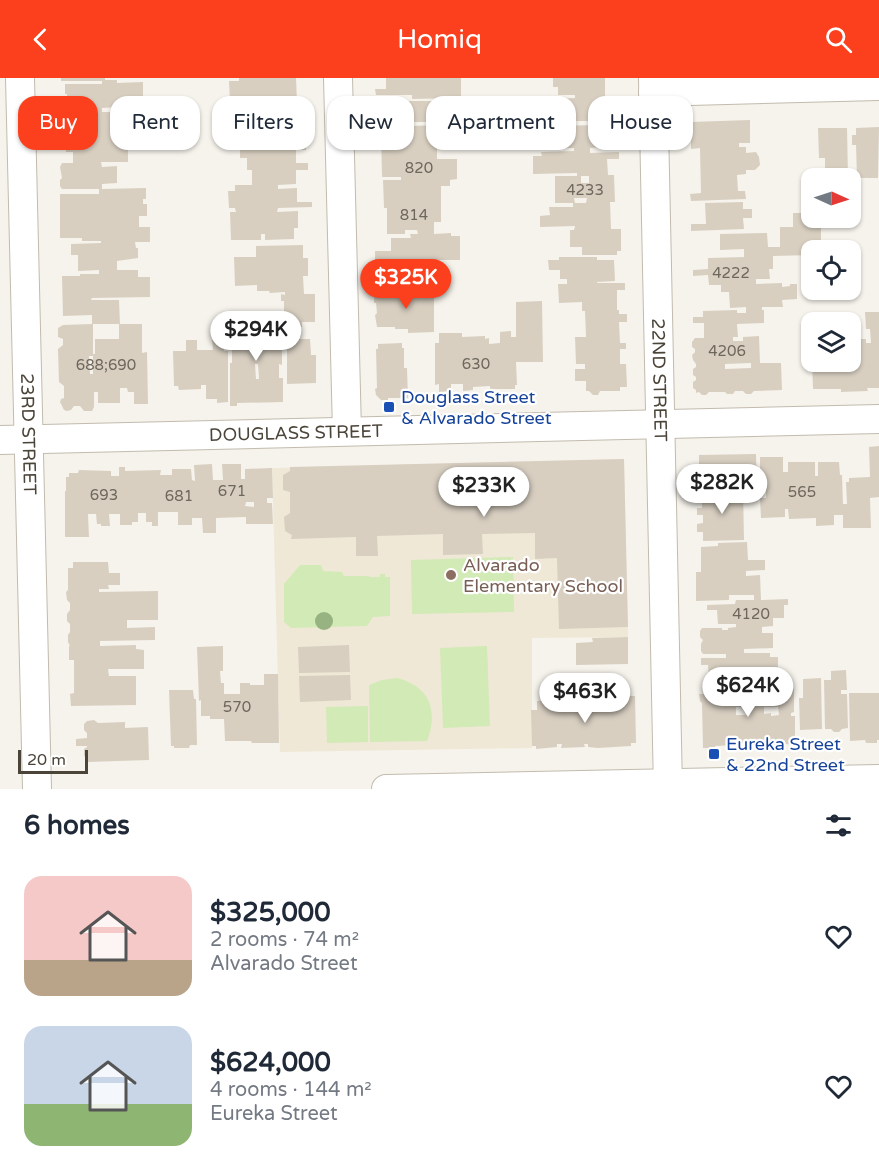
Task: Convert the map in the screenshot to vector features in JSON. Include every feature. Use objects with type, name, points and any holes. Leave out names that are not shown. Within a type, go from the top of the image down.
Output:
[{"type":"street","name":"23RD STREET","points":[[20,78],[37,789]]},
{"type":"street","points":[[338,78],[347,431]]},
{"type":"street","points":[[653,85],[879,86]]},
{"type":"street","name":"22ND STREET","points":[[653,85],[668,787]]},
{"type":"street","name":"DOUGLASS STREET","points":[[0,440],[879,419]]},
{"type":"street","points":[[386,789],[668,787],[879,779]]},
{"type":"shaded area","name":"Alvarado Elementary School","points":[[624,459],[628,637],[532,638],[532,748],[280,752],[272,468]]},
{"type":"green space","points":[[513,557],[514,612],[412,614],[411,560]]},
{"type":"green space","points":[[300,565],[321,565],[323,571],[342,572],[344,576],[380,577],[380,574],[385,574],[385,577],[390,577],[390,616],[373,617],[367,626],[291,628],[284,622],[284,584]]},
{"type":"green space","points":[[487,646],[490,726],[443,728],[440,648]]},
{"type":"green space","points":[[397,678],[417,687],[428,701],[432,719],[427,741],[370,742],[369,685]]},
{"type":"green space","points":[[368,706],[368,742],[327,743],[326,707]]},
{"type":"building","points":[[61,78],[105,78],[105,80],[117,80],[117,83],[143,82],[143,96],[110,96],[110,108],[102,108],[102,112],[110,112],[110,150],[128,150],[128,162],[101,162],[102,167],[117,166],[117,183],[102,184],[102,189],[146,188],[146,199],[143,199],[143,204],[147,204],[147,216],[139,216],[139,227],[150,227],[150,242],[135,242],[138,248],[138,258],[117,261],[117,270],[138,270],[138,277],[150,277],[150,297],[92,298],[91,300],[119,300],[120,324],[142,324],[142,353],[147,352],[148,404],[134,404],[134,392],[128,392],[127,388],[120,388],[120,403],[98,403],[98,392],[94,392],[92,411],[84,411],[80,406],[74,406],[67,411],[60,402],[64,398],[64,386],[59,382],[58,349],[63,345],[63,339],[58,337],[58,328],[63,325],[92,324],[92,315],[63,316],[62,276],[99,274],[99,270],[78,271],[78,255],[71,255],[71,244],[101,243],[101,241],[60,238],[60,194],[99,194],[99,189],[62,189],[60,186],[62,163],[73,163],[73,152],[66,152],[66,150],[98,150],[98,96],[67,96],[65,84],[102,84],[102,81],[61,81]],"holes":[[[93,324],[119,324],[119,339],[95,339],[95,354],[93,354]],[[89,356],[93,356],[93,374],[90,374]]]},
{"type":"building","points":[[239,78],[296,78],[297,96],[230,96],[229,81],[239,81]]},
{"type":"building","points":[[386,78],[461,78],[461,96],[426,96],[426,99],[414,99],[412,95],[376,95],[375,89],[386,89]]},
{"type":"building","points":[[553,78],[605,78],[605,96],[588,96],[588,121],[576,121],[576,96],[558,95],[558,87],[553,87]]},
{"type":"building","points":[[414,101],[426,101],[426,122],[414,122]]},
{"type":"building","points":[[750,120],[750,143],[739,143],[739,147],[746,147],[746,153],[756,152],[760,165],[755,170],[746,170],[746,174],[737,175],[738,191],[745,191],[746,199],[691,201],[690,194],[701,193],[700,148],[693,149],[693,122]]},
{"type":"building","points":[[576,125],[588,125],[590,153],[619,152],[619,159],[607,159],[608,175],[614,175],[615,202],[610,202],[611,229],[621,229],[621,251],[617,251],[617,255],[582,255],[582,247],[570,247],[570,230],[574,230],[575,226],[540,227],[540,216],[550,215],[549,207],[573,207],[573,203],[555,203],[555,176],[577,176],[577,173],[533,174],[533,156],[542,156],[541,152],[576,150]],"holes":[[[581,176],[589,176],[589,183],[581,183]],[[574,198],[587,198],[586,203],[575,203]]]},
{"type":"building","points":[[414,126],[426,126],[426,150],[437,150],[437,159],[457,159],[457,179],[450,180],[450,186],[441,186],[441,222],[434,222],[434,234],[451,233],[451,236],[460,236],[460,260],[426,260],[427,279],[375,281],[375,251],[391,251],[391,238],[411,238],[410,234],[418,234],[417,230],[405,230],[405,234],[387,234],[387,208],[384,208],[383,180],[401,180],[401,177],[382,177],[381,150],[414,150]]},
{"type":"building","points":[[879,127],[878,178],[861,178],[861,168],[857,168],[856,145],[852,145],[852,135],[856,135],[856,128]]},
{"type":"building","points":[[818,128],[847,128],[848,168],[825,168],[825,158],[819,158]]},
{"type":"building","points":[[240,150],[296,150],[296,163],[308,163],[308,170],[296,170],[296,184],[278,185],[278,189],[297,188],[297,202],[312,202],[312,207],[278,208],[277,212],[298,211],[298,228],[294,228],[294,239],[265,240],[265,234],[261,234],[261,240],[231,240],[230,212],[236,212],[235,208],[229,208],[228,191],[235,191],[235,185],[252,185],[252,170],[247,170],[247,158],[240,158]]},
{"type":"building","points":[[743,202],[743,209],[752,209],[752,218],[743,218],[744,229],[691,231],[691,224],[706,224],[705,203]]},
{"type":"building","points":[[793,213],[801,213],[801,228],[821,228],[821,240],[801,240],[801,255],[773,256],[773,269],[769,269],[770,279],[756,279],[756,284],[782,283],[782,287],[797,284],[797,299],[782,300],[783,307],[762,307],[764,323],[737,324],[738,337],[733,337],[733,341],[743,341],[743,337],[759,336],[760,363],[781,363],[782,390],[754,391],[751,394],[743,391],[735,391],[733,394],[709,392],[702,395],[699,392],[696,393],[693,388],[696,377],[693,375],[693,369],[696,364],[692,355],[695,349],[692,347],[692,342],[695,338],[704,338],[704,323],[693,323],[693,317],[703,317],[703,311],[737,310],[737,313],[746,313],[746,307],[730,308],[729,292],[721,292],[721,285],[709,285],[708,275],[693,276],[693,270],[708,269],[708,258],[744,257],[744,249],[720,250],[720,234],[767,233],[768,247],[780,247],[780,227],[793,227]],"holes":[[[751,363],[751,368],[725,369],[725,364]]]},
{"type":"building","points":[[303,245],[303,258],[308,258],[308,276],[303,276],[304,294],[315,294],[315,322],[302,322],[302,327],[296,327],[296,322],[284,322],[284,301],[281,301],[281,294],[285,295],[285,292],[257,291],[257,285],[235,286],[234,257],[256,257],[256,246]]},
{"type":"building","points":[[559,257],[597,257],[597,260],[614,260],[615,281],[597,283],[625,283],[625,290],[617,290],[617,310],[619,314],[627,314],[627,322],[619,322],[620,343],[626,343],[626,349],[620,349],[620,364],[626,364],[627,387],[620,387],[620,391],[600,391],[598,395],[593,395],[586,391],[586,381],[575,381],[575,369],[585,369],[585,364],[576,364],[575,337],[586,337],[585,311],[582,311],[582,302],[559,303],[558,284],[567,284],[567,279],[560,279],[560,270],[549,270],[548,260],[559,260]]},
{"type":"building","points":[[417,287],[434,287],[434,332],[408,333],[408,329],[377,327],[376,303],[374,303],[376,291],[407,288],[406,294],[417,294]]},
{"type":"building","points":[[542,301],[543,362],[516,362],[517,385],[515,389],[490,389],[490,386],[473,387],[473,390],[463,391],[463,384],[451,384],[451,391],[439,392],[439,384],[435,385],[435,343],[439,343],[439,333],[462,333],[462,337],[485,336],[485,339],[489,338],[489,344],[500,343],[500,332],[511,331],[511,337],[516,337],[516,302]]},
{"type":"building","points":[[865,312],[879,312],[879,388],[867,388],[868,391],[841,392],[841,389],[813,389],[812,372],[861,372],[861,339],[866,339],[866,343],[871,343],[870,329],[866,329]]},
{"type":"building","points":[[260,318],[282,318],[282,365],[279,364],[279,378],[283,378],[283,402],[237,403],[237,406],[230,406],[232,340],[227,340],[227,325],[255,324],[255,327],[260,326]],"holes":[[[255,364],[258,364],[259,379],[256,379]]]},
{"type":"building","points":[[287,339],[310,339],[311,355],[316,355],[316,383],[287,384]]},
{"type":"building","points":[[186,340],[197,340],[197,350],[213,350],[212,340],[224,340],[224,351],[228,351],[228,402],[217,403],[217,399],[206,399],[206,385],[201,385],[201,389],[179,390],[178,386],[174,386],[173,351],[186,351]]},
{"type":"building","points":[[402,343],[404,368],[407,368],[408,398],[381,400],[376,395],[375,389],[377,388],[376,349],[378,349],[378,344]]},
{"type":"building","points":[[879,446],[879,497],[870,498],[871,528],[843,528],[843,515],[834,515],[834,525],[816,526],[816,518],[789,519],[788,509],[785,509],[785,517],[761,518],[760,498],[766,498],[766,487],[760,487],[760,457],[783,457],[783,472],[788,472],[788,462],[815,462],[815,476],[818,476],[818,462],[839,462],[843,504],[847,504],[846,482],[849,482],[849,478],[870,477],[869,447]]},
{"type":"building","points":[[756,454],[757,485],[699,486],[699,455]]},
{"type":"building","points":[[624,459],[628,627],[559,629],[557,558],[535,559],[535,533],[482,534],[483,554],[443,555],[443,534],[377,536],[378,556],[356,556],[356,537],[291,539],[292,535],[285,531],[284,517],[290,513],[290,492],[283,490],[283,475],[290,471],[290,467]]},
{"type":"building","points":[[212,464],[213,480],[223,480],[222,464],[241,464],[241,479],[245,479],[245,469],[272,468],[273,498],[267,498],[267,503],[272,503],[273,524],[246,524],[246,517],[216,518],[216,533],[203,533],[202,518],[192,518],[192,525],[178,525],[178,512],[158,512],[158,526],[152,526],[152,522],[146,522],[146,513],[138,513],[138,522],[132,522],[132,525],[120,525],[120,514],[109,514],[110,526],[97,524],[96,514],[88,514],[89,537],[65,537],[65,491],[66,477],[69,477],[69,473],[78,473],[79,470],[111,471],[111,476],[119,476],[119,467],[125,467],[125,471],[161,470],[160,475],[172,475],[172,469],[191,469],[192,480],[195,481],[194,465]],"holes":[[[246,502],[254,502],[254,507],[245,506]]]},
{"type":"building","points":[[743,488],[744,540],[703,541],[703,532],[697,532],[697,524],[703,523],[703,515],[697,515],[697,508],[702,508],[702,489]]},
{"type":"building","points":[[747,542],[748,560],[765,560],[765,570],[746,571],[746,576],[760,575],[761,600],[788,599],[788,605],[784,605],[784,618],[773,618],[773,626],[762,627],[762,633],[773,633],[773,648],[744,649],[744,653],[770,653],[770,657],[778,657],[778,668],[768,668],[768,675],[760,675],[761,680],[727,681],[726,678],[709,678],[708,665],[701,665],[701,658],[726,658],[726,654],[703,654],[701,644],[703,640],[700,637],[700,631],[702,628],[728,630],[728,628],[736,627],[736,624],[718,624],[717,610],[707,610],[707,605],[735,604],[736,600],[754,600],[754,595],[729,595],[729,600],[696,601],[696,572],[701,572],[701,547],[718,546],[718,543]]},
{"type":"building","points":[[73,562],[108,562],[109,573],[120,573],[120,585],[108,585],[109,589],[99,589],[99,592],[158,591],[158,620],[127,620],[127,628],[155,627],[155,640],[100,641],[100,646],[136,645],[136,649],[144,650],[144,669],[108,669],[109,676],[136,676],[136,705],[71,706],[70,694],[74,693],[74,660],[69,660],[70,624],[67,621],[67,614],[70,610],[70,603],[66,592],[68,590],[68,568],[73,568]]},
{"type":"building","points":[[628,637],[628,664],[576,665],[576,643],[593,642],[592,638]]},
{"type":"building","points":[[349,645],[350,672],[299,673],[298,647]]},
{"type":"building","points":[[223,646],[223,671],[220,671],[221,683],[224,683],[224,694],[240,694],[240,683],[264,685],[264,674],[278,674],[279,743],[225,741],[224,719],[210,719],[210,716],[201,716],[197,647]]},
{"type":"building","points":[[846,670],[847,690],[841,690],[841,694],[847,694],[848,728],[834,732],[831,729],[825,729],[824,680],[831,680],[831,671]]},
{"type":"building","points":[[350,675],[351,700],[300,702],[299,676]]},
{"type":"building","points":[[821,678],[822,729],[800,730],[799,698],[803,698],[803,679]]},
{"type":"building","points":[[794,689],[794,712],[791,716],[795,716],[795,744],[744,745],[744,743],[703,748],[702,703],[699,694],[735,690]],"holes":[[[736,707],[749,707],[749,715],[736,715]],[[764,707],[778,707],[779,715],[764,714]]]},
{"type":"building","points":[[169,690],[193,690],[194,699],[196,699],[197,745],[190,745],[189,748],[171,746]]},
{"type":"building","points":[[849,693],[879,693],[879,740],[877,743],[866,743],[865,740],[850,741]]},
{"type":"building","points":[[609,696],[635,696],[636,743],[631,743],[631,746],[598,748],[588,747],[588,744],[584,744],[585,747],[561,748],[562,744],[557,744],[557,747],[536,749],[536,746],[532,746],[531,710],[537,710],[537,701],[556,700],[556,710],[565,710],[565,697],[583,697],[584,709],[591,709],[591,701],[605,701],[606,708],[610,708]]},
{"type":"building","points":[[94,720],[98,723],[125,722],[125,728],[148,727],[149,760],[87,762],[88,758],[84,756],[84,749],[87,746],[76,746],[76,739],[87,738],[84,724]]},
{"type":"place","name":"Douglass Street & Alvarado Street","points":[[389,407]]},
{"type":"place","name":"Alvarado Elementary School","points":[[451,575]]},
{"type":"place","name":"Eureka Street & 22nd Street","points":[[714,754]]}]
